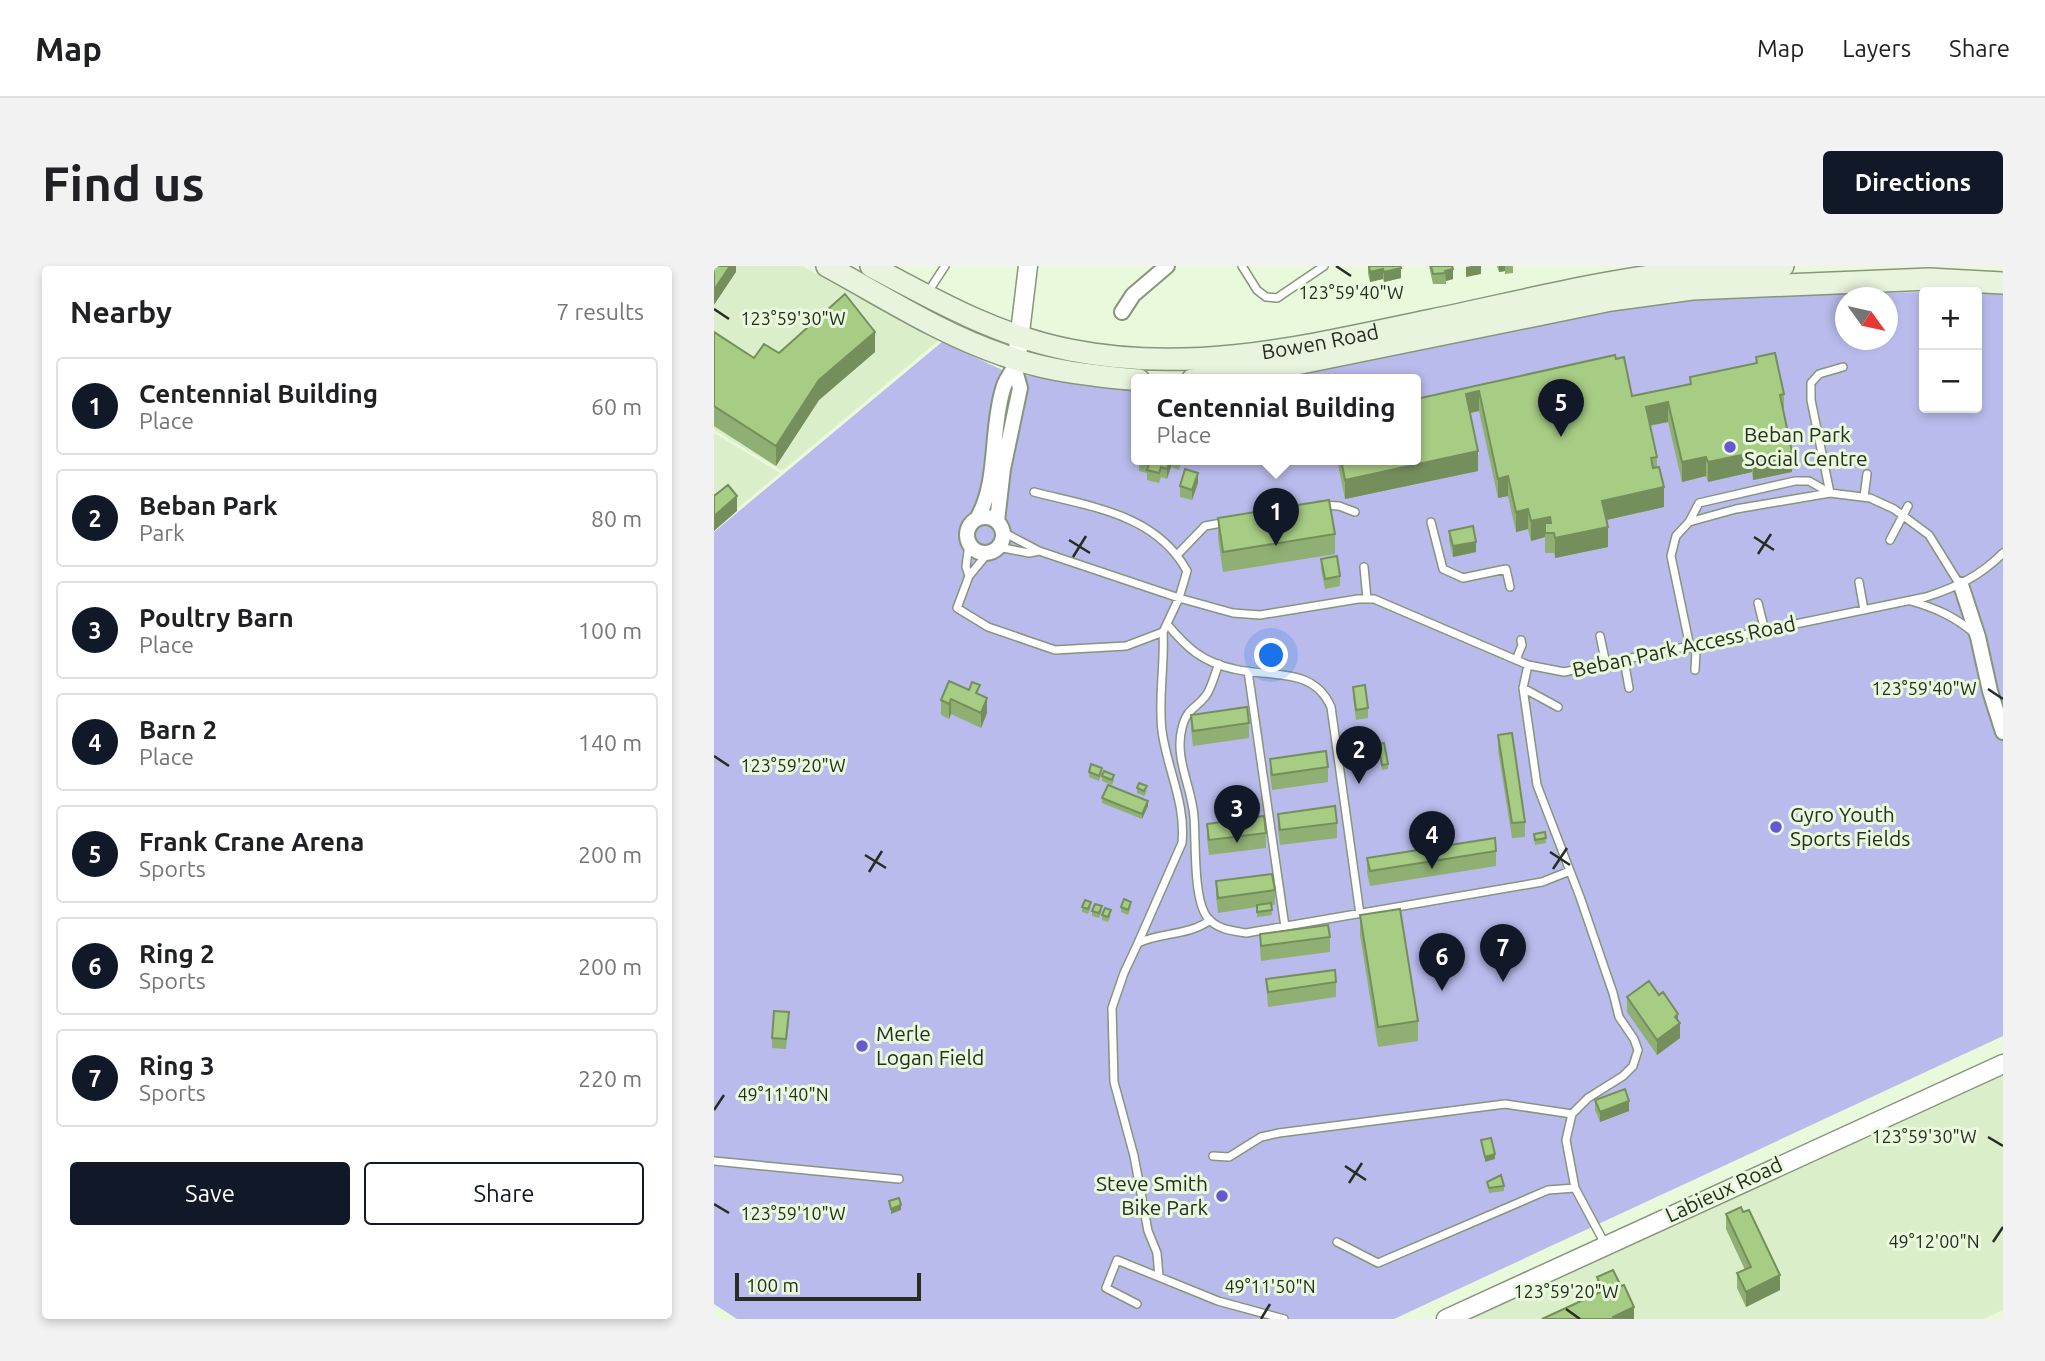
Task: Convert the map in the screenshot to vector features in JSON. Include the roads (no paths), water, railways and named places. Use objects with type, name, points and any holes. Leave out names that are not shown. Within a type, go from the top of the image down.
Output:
[{"type":"main road","points":[[827,266],[1016,365],[1131,379]]},
{"type":"main road","name":"Bowen Road","points":[[871,266],[964,316],[1020,337],[1071,350],[1122,358],[1167,360],[1223,359],[1278,351],[1682,272],[1783,266]]},
{"type":"main road","name":"Bowen Road","points":[[1244,374],[1611,300],[1692,289],[1929,279],[2003,283]]},
{"type":"street","points":[[1016,365],[1003,388],[987,497],[977,519],[967,531],[969,543],[977,551],[993,550],[1000,526],[1003,469],[1020,388],[1016,365],[1028,266]]},
{"type":"street","points":[[1122,312],[1133,295],[1167,266]]},
{"type":"street","points":[[977,519],[986,517],[1000,526]]},
{"type":"street","points":[[1961,586],[1978,637],[1990,691],[2003,732]]},
{"type":"street","name":"Labieux Road","points":[[1446,1319],[2003,1064]]},
{"type":"lane","points":[[926,296],[945,266]]},
{"type":"lane","points":[[1242,266],[1257,290],[1266,297],[1277,298],[1324,266]]},
{"type":"lane","points":[[1830,493],[1810,387],[1819,374],[1843,368]]},
{"type":"lane","points":[[1864,497],[1867,474]]},
{"type":"lane","points":[[1695,670],[1696,651],[1690,647],[1671,556],[1676,536],[1689,522],[1699,503],[1796,481],[1809,481],[1830,493]]},
{"type":"lane","points":[[1034,492],[1122,515],[1159,536],[1178,554],[1187,571],[1179,598],[1165,628],[1162,729],[1167,757],[1182,806],[1182,843],[1124,973],[1112,1008],[1114,1082],[1148,1231],[1157,1253],[1159,1277]]},
{"type":"lane","points":[[1689,522],[1736,509],[1830,493],[1864,497],[1894,509],[1929,535],[1961,586]]},
{"type":"lane","points":[[1312,507],[1339,506],[1355,512]]},
{"type":"lane","points":[[1890,540],[1908,506]]},
{"type":"lane","points":[[1178,554],[1205,526],[1231,521]]},
{"type":"lane","points":[[1431,522],[1443,569],[1463,578],[1506,569],[1510,587]]},
{"type":"lane","name":"Beban Park Access Road","points":[[1000,526],[1038,551],[1179,598],[1233,612],[1260,615],[1374,599],[1528,665],[1564,672],[1910,601],[1961,586],[1983,572],[2003,553]]},
{"type":"lane","points":[[969,543],[966,567],[969,576]]},
{"type":"lane","points":[[993,550],[969,576],[957,608],[988,627],[1055,650],[1126,646],[1165,628]]},
{"type":"lane","name":"Beban Park Access Road","points":[[993,550],[1029,553],[1038,551]]},
{"type":"lane","points":[[1364,567],[1367,599]]},
{"type":"lane","points":[[1859,582],[1864,610]]},
{"type":"lane","points":[[1910,601],[1958,619],[1978,637]]},
{"type":"lane","points":[[1758,603],[1765,631]]},
{"type":"lane","points":[[1165,628],[1187,649],[1219,664],[1296,677],[1312,683],[1325,693],[1331,707],[1360,914]]},
{"type":"lane","points":[[1600,636],[1606,664]]},
{"type":"lane","points":[[1516,660],[1522,645],[1521,640]]},
{"type":"lane","points":[[1624,660],[1629,688]]},
{"type":"lane","points":[[1219,664],[1207,694],[1187,713],[1181,730],[1179,752],[1194,816],[1194,857],[1202,902],[1206,916],[1216,926],[1246,933],[1285,927],[1542,882],[1570,871]]},
{"type":"lane","points":[[1528,665],[1523,688],[1537,785],[1570,871],[1619,1017],[1638,1050],[1633,1066],[1623,1076],[1588,1098],[1572,1114],[1566,1140],[1575,1188],[1605,1245]]},
{"type":"lane","points":[[1248,671],[1285,927]]},
{"type":"lane","points":[[1523,688],[1558,707]]},
{"type":"lane","points":[[1138,943],[1151,937],[1198,929],[1210,920]]},
{"type":"lane","points":[[1213,1156],[1229,1157],[1261,1137],[1279,1133],[1505,1104],[1572,1114]]},
{"type":"lane","points":[[714,1161],[899,1180]]},
{"type":"lane","points":[[1337,1242],[1378,1263],[1548,1190],[1575,1188]]},
{"type":"lane","points":[[1137,1304],[1106,1288],[1117,1260],[1218,1300],[1284,1319]]},
{"type":"place","name":"Frank Crane Arena","points":[[1561,437]]},
{"type":"place","name":"Beban Park Social Centre","points":[[1730,447]]},
{"type":"place","name":"Centennial Building","points":[[1276,546]]},
{"type":"place","name":"Beban Park","points":[[1359,784]]},
{"type":"place","name":"Gyro Youth Sports Fields","points":[[1776,827]]},
{"type":"place","name":"Poultry Barn","points":[[1237,843]]},
{"type":"place","name":"Barn 2","points":[[1432,869]]},
{"type":"place","name":"Ring 3","points":[[1503,982]]},
{"type":"place","name":"Ring 2","points":[[1442,991]]},
{"type":"place","name":"Merle Logan Field","points":[[862,1046]]},
{"type":"place","name":"Steve Smith Bike Park","points":[[1222,1196]]}]
